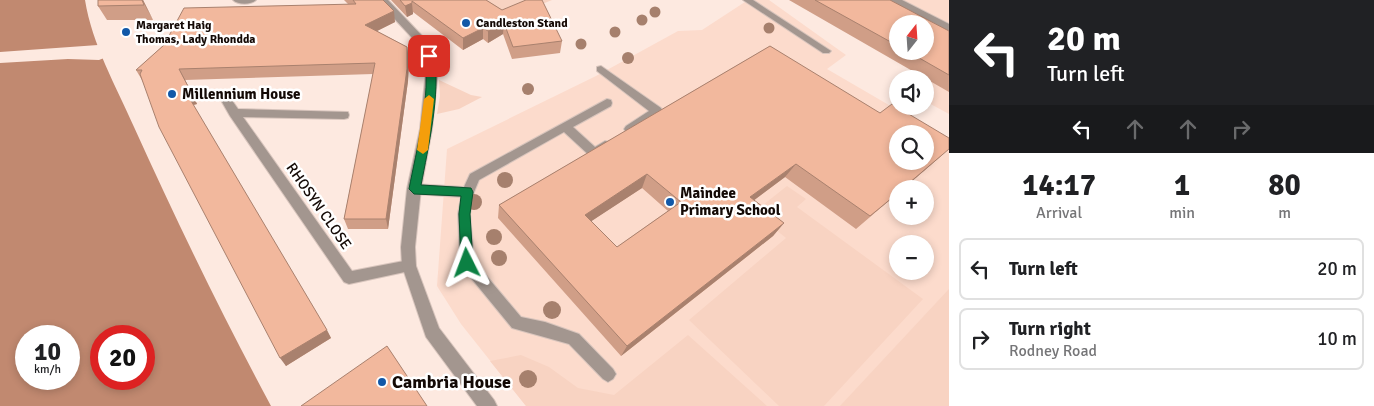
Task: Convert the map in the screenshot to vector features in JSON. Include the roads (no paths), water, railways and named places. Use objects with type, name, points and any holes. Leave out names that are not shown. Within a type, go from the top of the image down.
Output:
[{"type":"street","points":[[238,0],[250,0]]},
{"type":"street","points":[[382,0],[422,42],[429,56],[432,70],[426,130],[414,189],[408,247],[409,266],[432,332],[488,406]]},
{"type":"street","points":[[894,0],[949,28]]},
{"type":"lane","points":[[747,0],[826,51]]},
{"type":"lane","points":[[565,126],[594,153],[657,111],[601,69]]},
{"type":"lane","points":[[607,103],[474,177],[468,192],[464,214],[467,263],[517,323],[545,329],[574,339],[608,374]]},
{"type":"lane","name":"RHOSYN CLOSE","points":[[344,115],[231,108],[349,278],[409,266]]},
{"type":"lane","points":[[414,189],[468,192]]},
{"type":"place","name":"Candleston Stand","points":[[466,23]]},
{"type":"place","name":"Margaret Haig Thomas, Lady Rhondda","points":[[126,32]]},
{"type":"place","name":"Millennium House","points":[[172,94]]},
{"type":"place","name":"Maindee Primary School","points":[[670,202]]},
{"type":"place","name":"Cambria House","points":[[382,382]]}]
